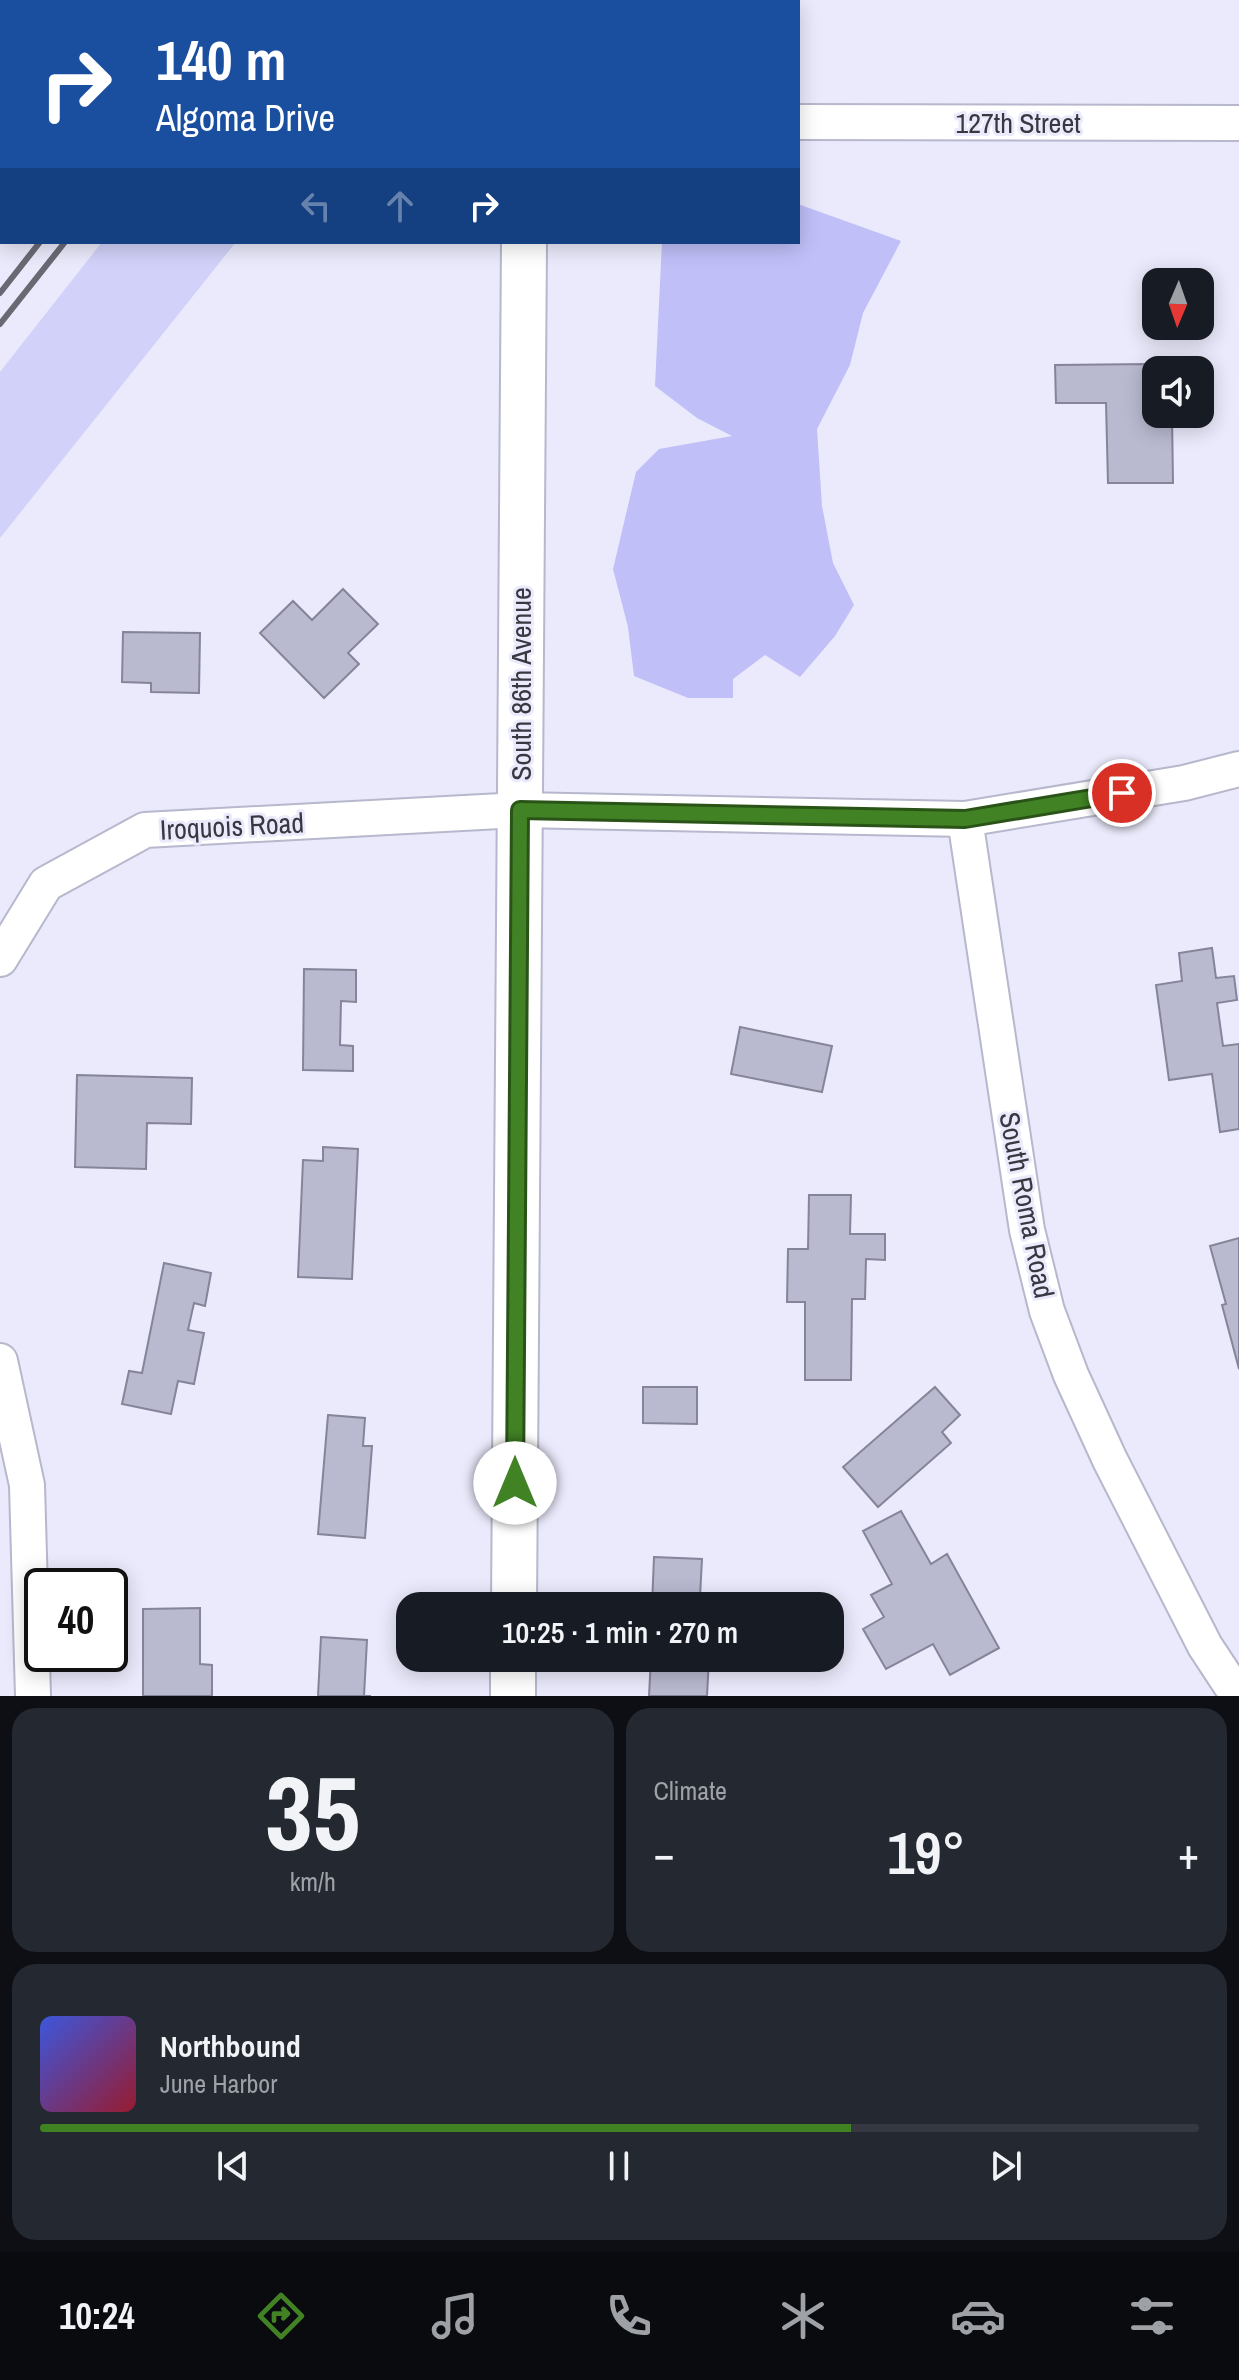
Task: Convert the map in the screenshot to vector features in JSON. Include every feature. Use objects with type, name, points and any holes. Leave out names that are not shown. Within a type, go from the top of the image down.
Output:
[{"type":"street","name":"127th Street","points":[[800,122],[1239,123]]},
{"type":"street","name":"South 86th Avenue","points":[[514,1592],[524,244]]},
{"type":"street","name":"Iroquois Road","points":[[0,959],[46,884],[145,830],[520,810],[965,819],[1184,783],[1239,769]]},
{"type":"street","name":"South Roma Road","points":[[965,819],[1027,1230],[1047,1311],[1071,1375],[1110,1460],[1205,1646],[1230,1684],[1239,1690]]},
{"type":"street","points":[[0,1361],[27,1485],[33,1696]]},
{"type":"street","points":[[513,1672],[513,1696]]},
{"type":"shaded area","points":[[800,205],[901,241],[863,313],[850,365],[817,429],[822,506],[833,563],[854,605],[835,636],[800,677],[765,655],[733,679],[733,698],[688,698],[634,676],[628,627],[613,569],[636,472],[659,449],[732,436],[697,418],[655,386],[662,244],[800,244]]},
{"type":"shaded area","points":[[100,244],[234,244],[0,538],[0,372]]},
{"type":"building","points":[[1142,364],[1142,428],[1172,428],[1173,483],[1108,483],[1106,403],[1056,403],[1055,365]]},
{"type":"building","points":[[343,589],[378,624],[348,653],[359,664],[324,698],[260,633],[293,601],[312,620]]},
{"type":"building","points":[[123,632],[200,633],[199,693],[151,692],[151,683],[122,682]]},
{"type":"building","points":[[1212,948],[1216,978],[1234,976],[1237,1000],[1217,1003],[1223,1046],[1239,1044],[1239,1129],[1220,1132],[1212,1074],[1169,1080],[1156,985],[1182,981],[1179,953]]},
{"type":"building","points":[[304,969],[356,970],[356,1002],[341,1001],[340,1045],[353,1046],[353,1071],[303,1070]]},
{"type":"building","points":[[740,1027],[832,1046],[822,1092],[731,1074]]},
{"type":"building","points":[[77,1075],[192,1078],[191,1124],[147,1123],[146,1169],[75,1167]]},
{"type":"building","points":[[323,1147],[358,1149],[352,1279],[298,1277],[303,1160],[323,1161]]},
{"type":"building","points":[[809,1195],[851,1195],[850,1234],[885,1234],[885,1260],[866,1259],[865,1299],[852,1299],[851,1380],[805,1380],[805,1302],[787,1302],[788,1249],[808,1249]]},
{"type":"building","points":[[1239,1238],[1239,1369],[1210,1246]]},
{"type":"building","points":[[164,1263],[211,1273],[205,1306],[194,1303],[188,1330],[204,1333],[194,1384],[178,1381],[171,1414],[122,1404],[129,1371],[142,1373]]},
{"type":"building","points":[[643,1387],[697,1387],[697,1424],[643,1423]]},
{"type":"building","points":[[935,1387],[960,1415],[942,1432],[951,1443],[878,1507],[843,1467]]},
{"type":"building","points":[[328,1415],[365,1418],[363,1446],[372,1446],[365,1538],[318,1534]]},
{"type":"building","points":[[901,1511],[931,1564],[947,1554],[999,1648],[950,1675],[933,1644],[886,1669],[863,1629],[884,1617],[871,1595],[892,1584],[863,1531]]},
{"type":"building","points":[[654,1557],[702,1559],[700,1592],[653,1592]]},
{"type":"building","points":[[200,1608],[200,1664],[212,1665],[212,1696],[143,1696],[143,1609]]},
{"type":"building","points":[[321,1637],[367,1640],[364,1696],[318,1696]]},
{"type":"building","points":[[650,1672],[708,1672],[707,1696],[649,1696]]},
{"type":"railway","points":[[0,293],[38,244]]},
{"type":"railway","points":[[0,324],[63,244]]},
{"type":"route","points":[[515,1483],[520,810],[965,819],[1122,793]]}]
